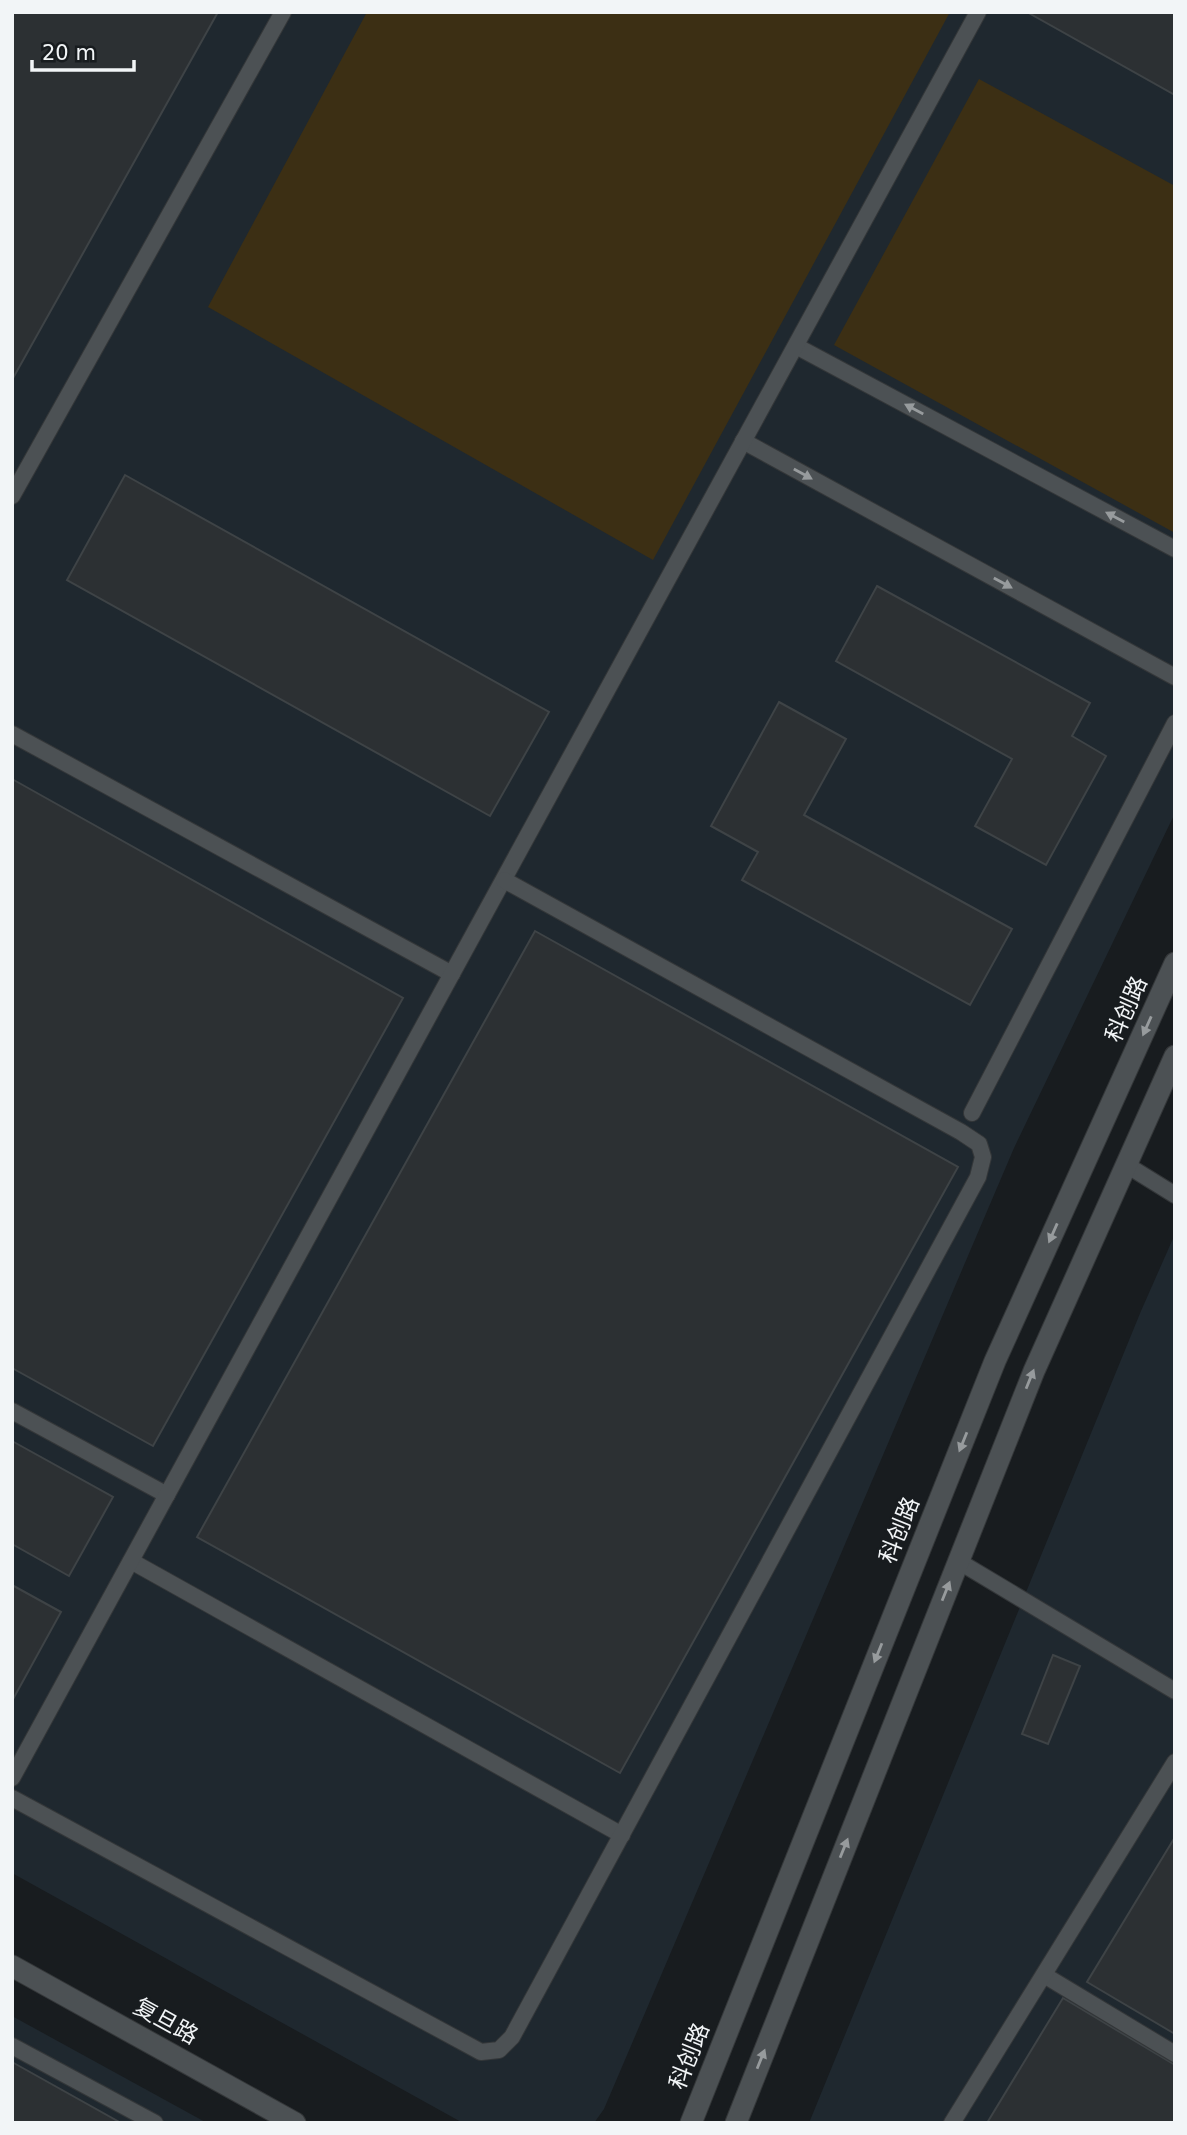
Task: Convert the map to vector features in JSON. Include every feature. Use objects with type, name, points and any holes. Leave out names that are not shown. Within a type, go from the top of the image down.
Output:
[{"type":"street","name":"科创路","points":[[691,2123],[995,1360],[1175,963]]},
{"type":"street","points":[[736,2123],[1034,1371],[1175,1056]]},
{"type":"street","name":"复旦路","points":[[12,1966],[295,2123]]},
{"type":"lane","points":[[12,496],[282,12]]},
{"type":"lane","points":[[12,1778],[978,12]]},
{"type":"lane","points":[[796,346],[1175,549]]},
{"type":"lane","points":[[743,442],[1175,677]]},
{"type":"lane","points":[[972,1113],[1175,723]]},
{"type":"lane","points":[[12,734],[452,974]]},
{"type":"lane","points":[[12,1798],[481,2052],[499,2050],[512,2037],[978,1177],[983,1157],[979,1144],[961,1132],[504,880]]},
{"type":"lane","points":[[1125,1164],[1175,1195]]},
{"type":"lane","points":[[12,1411],[167,1496]]},
{"type":"lane","points":[[131,1561],[622,1835]]},
{"type":"lane","points":[[958,1561],[1175,1691]]},
{"type":"lane","points":[[953,2123],[1175,1762]]},
{"type":"lane","points":[[1044,1975],[1175,2054]]},
{"type":"lane","points":[[12,2046],[155,2123]]},
{"type":"shaded area","points":[[12,12],[1175,12],[1175,813],[1014,1148],[604,2109],[594,2123],[463,2123],[12,1873]]},
{"type":"shaded area","points":[[367,12],[950,12],[653,560],[208,307]]},
{"type":"shaded area","points":[[979,79],[1175,186],[1175,533],[834,345]]},
{"type":"shaded area","points":[[1175,1234],[1175,2123],[809,2123],[1141,1311]]},
{"type":"shaded area","points":[[12,2016],[207,2123],[12,2123]]},
{"type":"building","points":[[12,12],[218,12],[12,380]]},
{"type":"building","points":[[1027,12],[1175,12],[1175,95]]},
{"type":"building","points":[[125,475],[549,712],[490,816],[67,580]]},
{"type":"building","points":[[877,586],[1090,703],[1072,736],[1106,756],[1046,865],[975,826],[1012,759],[836,661]]},
{"type":"building","points":[[779,702],[846,739],[804,815],[1012,929],[970,1005],[742,880],[758,852],[711,826]]},
{"type":"building","points":[[12,779],[403,998],[153,1446],[12,1368]]},
{"type":"building","points":[[535,931],[958,1167],[620,1773],[197,1537]]},
{"type":"building","points":[[12,1441],[113,1497],[69,1576],[12,1544]]},
{"type":"building","points":[[12,1585],[61,1612],[12,1701]]},
{"type":"building","points":[[1053,1655],[1080,1666],[1048,1744],[1022,1734]]},
{"type":"building","points":[[1175,1837],[1175,2034],[1087,1982]]},
{"type":"building","points":[[1063,1998],[1175,2065],[1175,2123],[987,2123]]},
{"type":"building","points":[[12,2062],[121,2123],[12,2123]]}]
